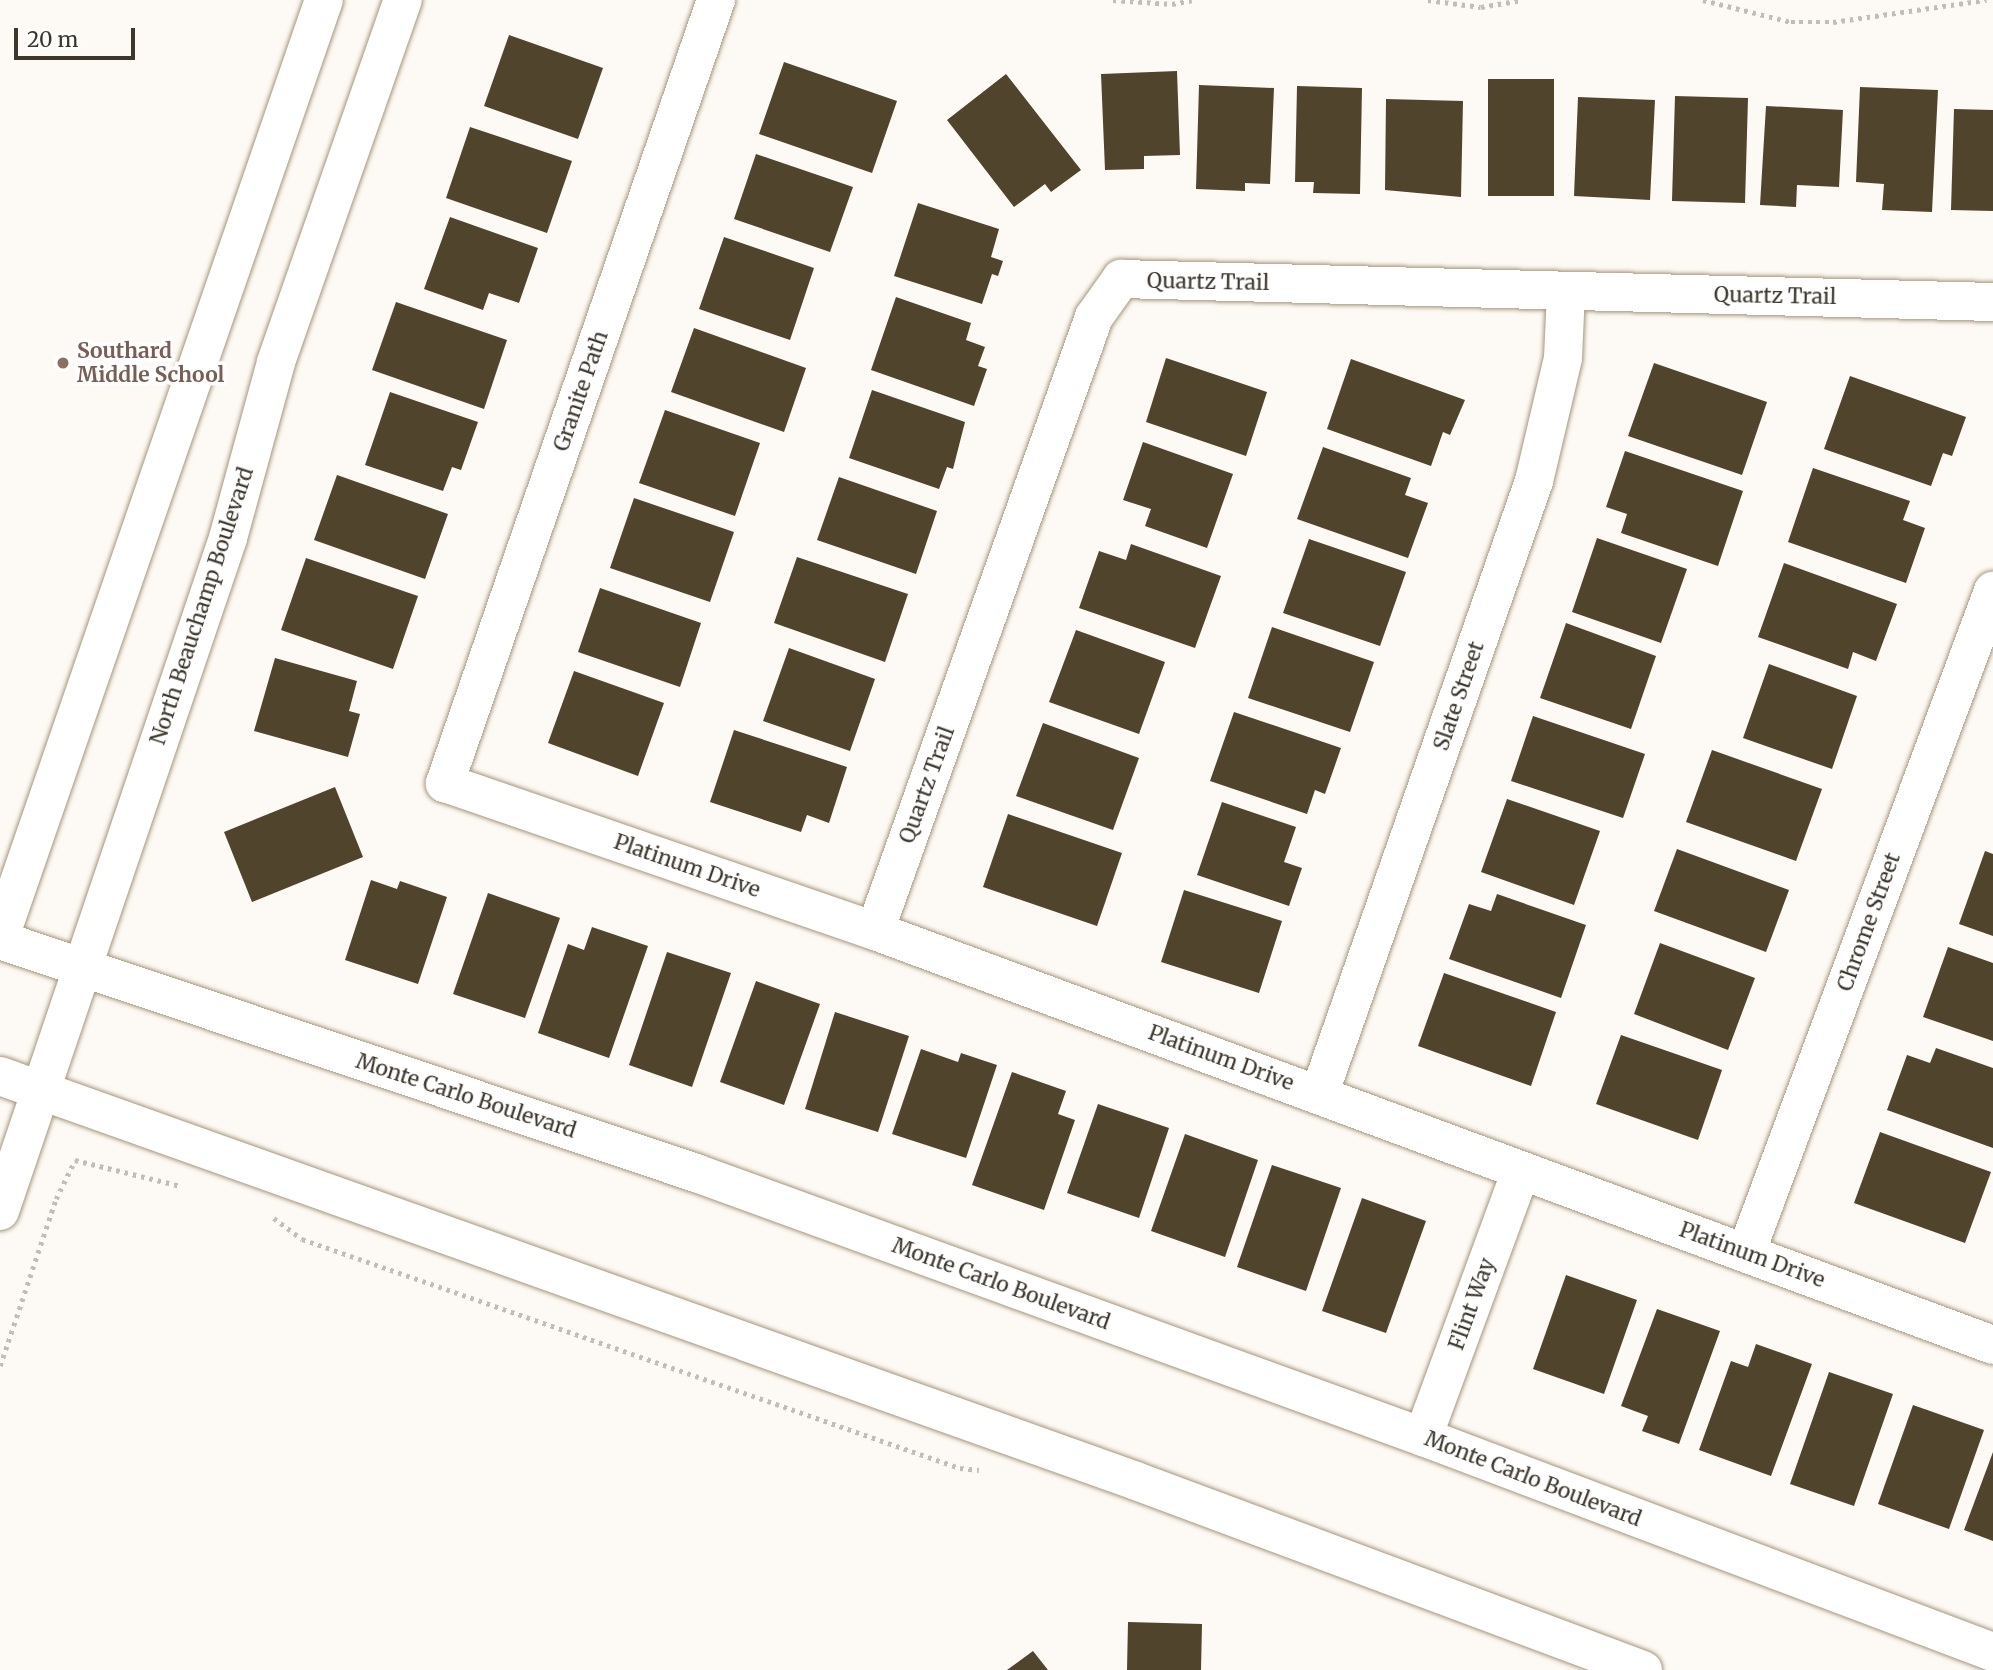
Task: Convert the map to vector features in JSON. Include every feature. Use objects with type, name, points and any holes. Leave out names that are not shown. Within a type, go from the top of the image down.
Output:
[{"type":"street","points":[[0,938],[324,0]]},
{"type":"street","name":"North Beauchamp Boulevard","points":[[0,1211],[228,538],[276,362],[403,0]]},
{"type":"street","name":"Granite Path","points":[[444,783],[716,0]]},
{"type":"street","name":"Quartz Trail","points":[[875,930],[1094,317],[1121,279],[1993,302]]},
{"type":"street","name":"Slate Street","points":[[1319,1094],[1534,481],[1563,358],[1566,291]]},
{"type":"street","name":"Chrome Street","points":[[1746,1253],[1993,591]]},
{"type":"street","name":"Platinum Drive","points":[[444,783],[875,930],[1993,1345]]},
{"type":"street","name":"Monte Carlo Boulevard","points":[[0,938],[696,1174],[1423,1437],[1993,1652]]},
{"type":"street","points":[[0,1076],[1136,1481],[1643,1670]]},
{"type":"street","name":"Flint Way","points":[[1423,1437],[1521,1170]]},
{"type":"path","points":[[1112,0],[1172,4],[1192,0]]},
{"type":"path","points":[[1428,0],[1481,7],[1522,0]]},
{"type":"path","points":[[1703,0],[1791,22],[1833,22],[1989,0]]},
{"type":"path","points":[[0,1366],[56,1199],[75,1160],[183,1186]]},
{"type":"path","points":[[266,1212],[302,1239],[960,1468],[985,1471]]},
{"type":"building","points":[[509,35],[603,68],[578,139],[484,106]]},
{"type":"building","points":[[784,62],[897,101],[872,173],[759,134]]},
{"type":"building","points":[[1177,71],[1180,155],[1144,156],[1144,169],[1105,170],[1101,74]]},
{"type":"building","points":[[1006,74],[1081,170],[1051,192],[1045,184],[1014,207],[947,120]]},
{"type":"building","points":[[1488,79],[1554,79],[1554,196],[1488,196]]},
{"type":"building","points":[[1199,85],[1274,88],[1270,184],[1245,183],[1245,191],[1196,189]]},
{"type":"building","points":[[1297,86],[1362,88],[1360,194],[1313,193],[1314,182],[1295,182]]},
{"type":"building","points":[[1860,87],[1938,90],[1932,212],[1882,210],[1884,184],[1856,182]]},
{"type":"building","points":[[1675,96],[1748,98],[1745,203],[1672,201]]},
{"type":"building","points":[[1578,97],[1655,100],[1650,200],[1574,196]]},
{"type":"building","points":[[1386,99],[1463,101],[1461,197],[1385,190]]},
{"type":"building","points":[[1766,106],[1843,110],[1839,187],[1797,185],[1796,207],[1760,205]]},
{"type":"building","points":[[1954,109],[1993,110],[1993,211],[1951,210]]},
{"type":"building","points":[[470,127],[572,161],[547,233],[446,198]]},
{"type":"building","points":[[756,154],[853,187],[830,252],[734,219]]},
{"type":"building","points":[[918,203],[999,229],[991,257],[1003,261],[998,276],[992,274],[982,304],[894,276]]},
{"type":"building","points":[[450,217],[538,248],[519,303],[489,293],[483,310],[424,289]]},
{"type":"building","points":[[724,237],[814,268],[790,340],[699,309]]},
{"type":"building","points":[[896,297],[971,323],[966,340],[985,347],[978,366],[987,369],[974,406],[871,370]]},
{"type":"building","points":[[396,302],[507,340],[484,409],[372,370]]},
{"type":"building","points":[[694,328],[806,368],[784,432],[671,392]]},
{"type":"building","points":[[1166,358],[1267,392],[1246,456],[1146,422]]},
{"type":"building","points":[[1351,359],[1465,400],[1450,435],[1443,432],[1431,466],[1327,429]]},
{"type":"building","points":[[1654,363],[1767,402],[1742,475],[1628,436]]},
{"type":"building","points":[[1850,376],[1966,417],[1952,456],[1943,453],[1931,486],[1824,449]]},
{"type":"building","points":[[872,390],[965,422],[953,469],[947,467],[939,489],[849,458]]},
{"type":"building","points":[[390,392],[478,422],[461,470],[452,467],[443,491],[365,465]]},
{"type":"building","points":[[665,410],[760,443],[735,516],[639,483]]},
{"type":"building","points":[[1143,442],[1233,474],[1207,548],[1145,526],[1151,509],[1123,500]]},
{"type":"building","points":[[1323,447],[1411,478],[1405,495],[1428,503],[1408,558],[1297,519]]},
{"type":"building","points":[[1625,451],[1743,491],[1718,566],[1621,533],[1627,514],[1606,507]]},
{"type":"building","points":[[1813,468],[1910,501],[1903,520],[1925,528],[1906,583],[1788,542]]},
{"type":"building","points":[[337,475],[448,514],[425,579],[314,540]]},
{"type":"building","points":[[839,477],[937,511],[916,574],[817,540]]},
{"type":"building","points":[[634,498],[734,532],[710,602],[610,568]]},
{"type":"building","points":[[1597,538],[1687,569],[1661,643],[1572,612]]},
{"type":"building","points":[[1309,539],[1406,572],[1380,646],[1283,613]]},
{"type":"building","points":[[1131,544],[1221,576],[1195,648],[1079,608],[1099,551],[1126,560]]},
{"type":"building","points":[[797,557],[908,594],[885,662],[774,623]]},
{"type":"building","points":[[306,558],[418,596],[393,669],[281,630]]},
{"type":"building","points":[[1784,563],[1897,604],[1876,661],[1853,652],[1848,669],[1758,637]]},
{"type":"building","points":[[600,588],[701,623],[680,687],[578,652]]},
{"type":"building","points":[[1566,623],[1656,656],[1631,729],[1540,698]]},
{"type":"building","points":[[1272,627],[1374,662],[1350,732],[1248,698]]},
{"type":"building","points":[[1076,630],[1165,662],[1139,734],[1049,702]]},
{"type":"building","points":[[789,648],[875,679],[850,751],[763,721]]},
{"type":"building","points":[[275,658],[357,681],[349,711],[360,714],[348,757],[254,731]]},
{"type":"building","points":[[1769,664],[1857,696],[1832,769],[1743,738]]},
{"type":"building","points":[[574,671],[664,703],[638,776],[548,743]]},
{"type":"building","points":[[1234,712],[1341,748],[1325,794],[1315,790],[1307,814],[1210,781]]},
{"type":"building","points":[[1533,716],[1645,754],[1623,818],[1511,781]]},
{"type":"building","points":[[1043,723],[1139,758],[1113,830],[1016,796]]},
{"type":"building","points":[[734,730],[847,767],[829,823],[807,815],[801,832],[710,802]]},
{"type":"building","points":[[1712,750],[1822,789],[1796,861],[1686,822]]},
{"type":"building","points":[[335,787],[363,857],[252,902],[224,832]]},
{"type":"building","points":[[1507,799],[1600,831],[1574,905],[1481,872]]},
{"type":"building","points":[[1222,802],[1296,827],[1284,862],[1302,868],[1289,906],[1197,875]]},
{"type":"building","points":[[1008,814],[1122,853],[1097,926],[983,887]]},
{"type":"building","points":[[1677,849],[1789,890],[1766,952],[1654,911]]},
{"type":"building","points":[[1985,851],[1993,854],[1993,936],[1959,924]]},
{"type":"building","points":[[371,880],[397,889],[400,881],[447,897],[418,984],[345,960]]},
{"type":"building","points":[[1184,890],[1282,921],[1259,993],[1161,962]]},
{"type":"building","points":[[488,893],[560,918],[525,1018],[453,994]]},
{"type":"building","points":[[1497,894],[1586,925],[1561,998],[1449,959],[1469,904],[1491,911]]},
{"type":"building","points":[[592,927],[648,946],[609,1058],[538,1033],[568,944],[584,950]]},
{"type":"building","points":[[1660,943],[1755,978],[1728,1050],[1634,1014]]},
{"type":"building","points":[[1948,947],[1993,963],[1993,1041],[1923,1017]]},
{"type":"building","points":[[667,952],[731,973],[692,1087],[629,1065]]},
{"type":"building","points":[[1444,973],[1556,1012],[1531,1086],[1418,1046]]},
{"type":"building","points":[[756,981],[820,1004],[784,1105],[720,1082]]},
{"type":"building","points":[[835,1012],[909,1036],[878,1132],[805,1109]]},
{"type":"building","points":[[1621,1035],[1722,1070],[1698,1140],[1596,1104]]},
{"type":"building","points":[[1936,1048],[1993,1068],[1993,1148],[1887,1110],[1907,1055],[1930,1063]]},
{"type":"building","points":[[921,1049],[958,1062],[961,1053],[997,1065],[966,1158],[892,1134]]},
{"type":"building","points":[[1012,1072],[1066,1091],[1058,1114],[1075,1120],[1044,1210],[972,1185]]},
{"type":"building","points":[[1098,1104],[1169,1128],[1139,1218],[1067,1193]]},
{"type":"building","points":[[1880,1132],[1991,1172],[1965,1243],[1854,1203]]},
{"type":"building","points":[[1185,1134],[1258,1160],[1225,1257],[1151,1231]]},
{"type":"building","points":[[1272,1165],[1341,1188],[1306,1291],[1237,1267]]},
{"type":"building","points":[[1362,1198],[1426,1221],[1386,1333],[1322,1311]]},
{"type":"building","points":[[1566,1275],[1637,1300],[1604,1394],[1533,1369]]},
{"type":"building","points":[[1657,1309],[1720,1331],[1679,1444],[1642,1431],[1648,1416],[1621,1406]]},
{"type":"building","points":[[1756,1344],[1812,1364],[1771,1476],[1699,1450],[1731,1361],[1748,1367]]},
{"type":"building","points":[[1829,1372],[1893,1394],[1854,1506],[1790,1484]]},
{"type":"building","points":[[1913,1405],[1984,1430],[1949,1529],[1878,1504]]},
{"type":"building","points":[[1993,1452],[1993,1541],[1964,1530]]},
{"type":"building","points":[[1128,1622],[1202,1624],[1201,1670],[1127,1670]]},
{"type":"building","points":[[1033,1651],[1048,1670],[1007,1670]]},
{"type":"place","name":"Southard Middle School","points":[[63,363]]}]
